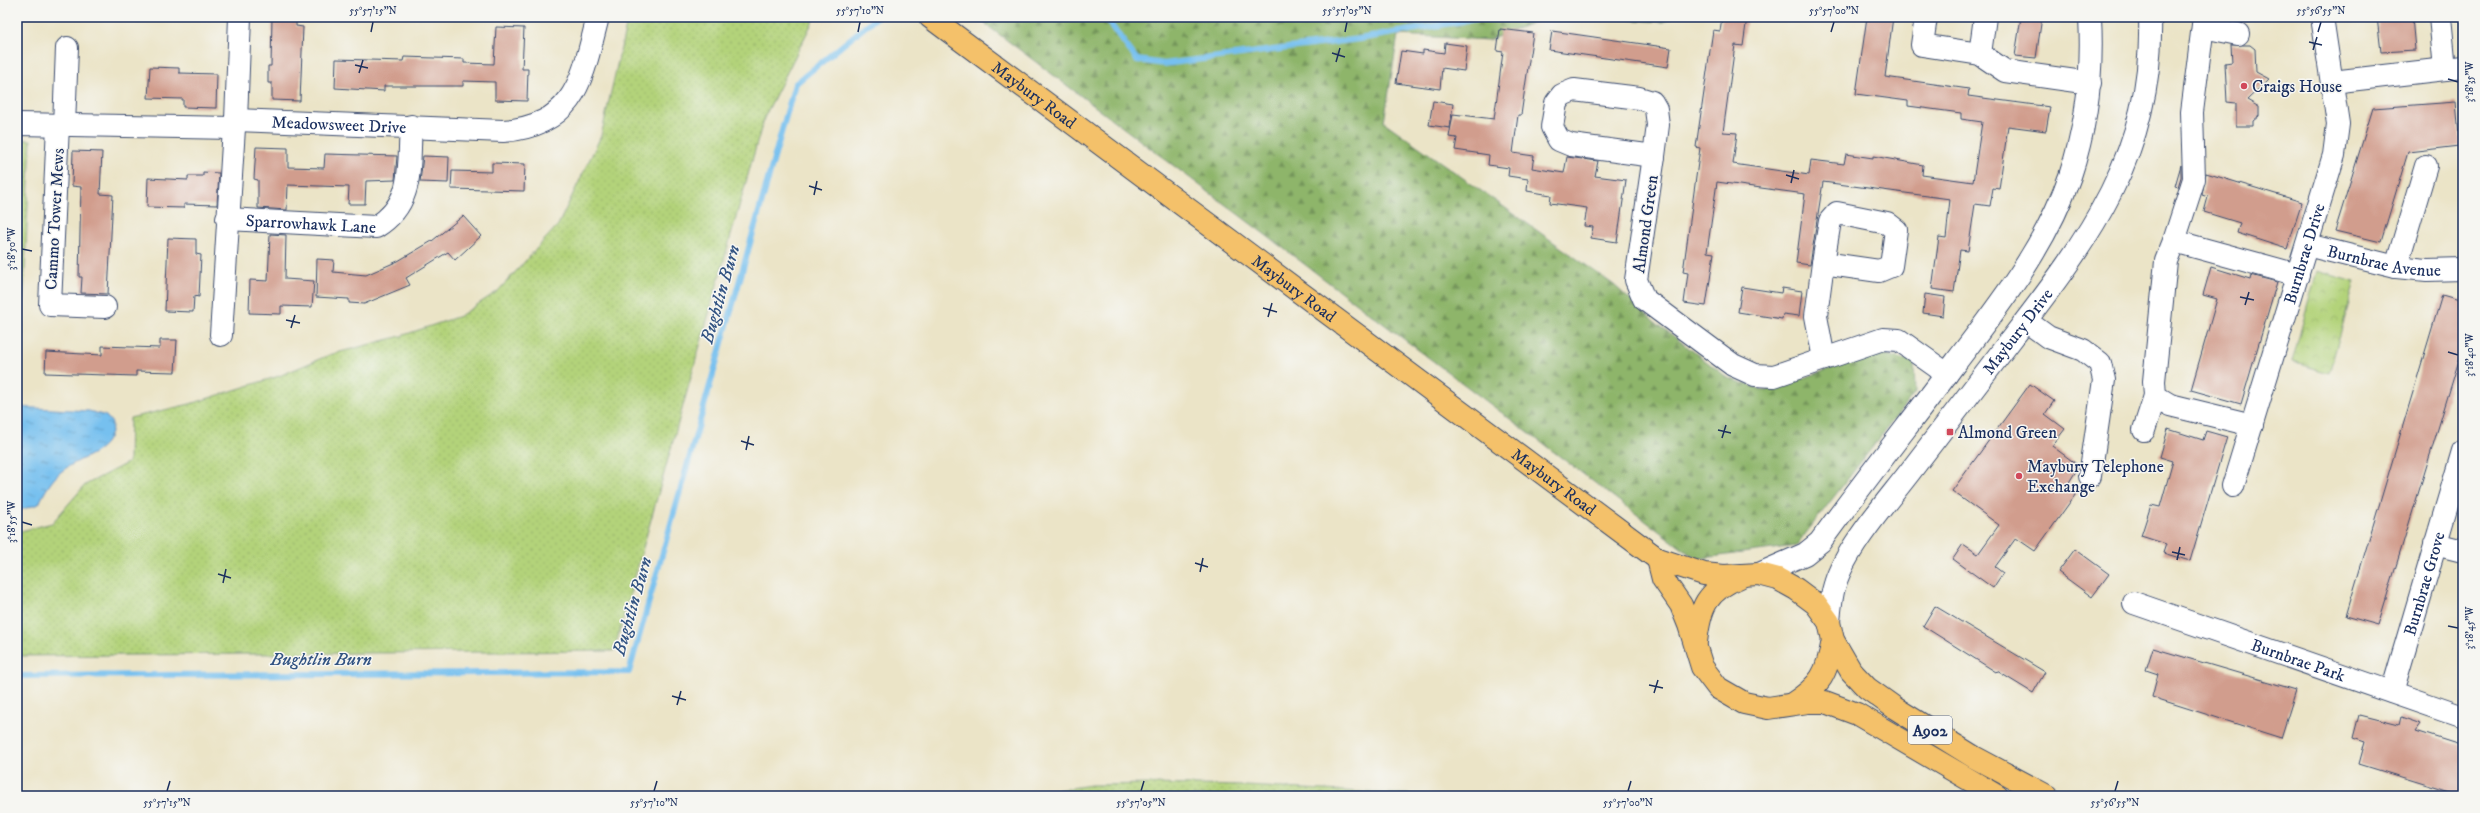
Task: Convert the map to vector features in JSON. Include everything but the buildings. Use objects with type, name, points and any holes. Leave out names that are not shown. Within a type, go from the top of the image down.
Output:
[{"type":"main road","name":"Maybury Road","points":[[930,17],[1658,559],[1704,574],[1724,576],[1751,575],[1778,579],[1796,589],[1816,604],[1851,671],[1873,692],[1974,757],[2048,796]]},
{"type":"main road","name":"A902","points":[[1658,559],[1663,578],[1681,606],[1696,645],[1702,667],[1718,688],[1744,703],[1768,708],[1825,702],[1857,714],[1998,796]]},
{"type":"main road","name":"A902","points":[[1696,645],[1699,617],[1708,598],[1723,584],[1751,575]]},
{"type":"main road","name":"A902","points":[[1791,705],[1810,692],[1823,679],[1829,664],[1831,631]]},
{"type":"street","name":"Sparrowhawk Lane","points":[[221,335],[227,219],[235,124],[240,17]]},
{"type":"street","name":"Meadowsweet Drive","points":[[17,124],[61,126],[235,124],[411,126],[503,131],[526,129],[544,122],[560,110],[573,95],[583,75],[598,17]]},
{"type":"street","points":[[1926,17],[1922,45],[1980,54],[2006,71],[2090,83]]},
{"type":"street","points":[[1980,54],[1985,17]]},
{"type":"street","name":"Maybury Drive","points":[[1751,575],[1805,554],[1820,542],[2014,283],[2048,229],[2070,176],[2076,154],[2090,83],[2090,17]]},
{"type":"street","name":"Maybury Drive","points":[[1831,631],[1835,583],[1844,563],[1867,528],[2026,321],[2084,240],[2118,181],[2135,136],[2146,92],[2150,55],[2150,17]]},
{"type":"street","name":"Burnbrae Drive","points":[[2233,486],[2334,155],[2338,124],[2322,17]]},
{"type":"street","points":[[2332,82],[2454,68],[2440,17]]},
{"type":"street","points":[[2144,430],[2155,396],[2154,382],[2166,261],[2194,179],[2192,112],[2204,22],[2238,34]]},
{"type":"street","points":[[61,126],[67,48]]},
{"type":"street","name":"Almond Green","points":[[1654,156],[1571,145],[1559,140],[1552,127],[1556,103],[1562,95],[1574,90],[1639,98],[1652,102],[1656,109],[1658,125],[1654,156],[1636,280],[1644,299],[1733,365],[1755,374],[1774,376],[1883,339],[1898,340],[1947,374]]},
{"type":"street","name":"Cammo Tower Mews","points":[[61,126],[50,305],[105,307]]},
{"type":"street","name":"Sparrowhawk Lane","points":[[227,219],[376,227],[391,218],[400,207],[406,192],[411,126]]},
{"type":"street","points":[[2396,267],[2426,166]]},
{"type":"street","points":[[2174,240],[2298,275]]},
{"type":"street","name":"Burnbrae Avenue","points":[[2307,245],[2396,267],[2428,270],[2463,269]]},
{"type":"street","points":[[1823,263],[1816,316],[1824,359]]},
{"type":"street","points":[[2026,321],[2048,337],[2083,350],[2100,363],[2104,380],[2090,476]]},
{"type":"street","points":[[2155,396],[2170,405],[2252,425]]},
{"type":"street","name":"Burnbrae Grove","points":[[2392,692],[2463,452]]},
{"type":"street","points":[[2435,544],[2463,551]]},
{"type":"street","name":"Burnbrae Park","points":[[2134,603],[2463,716]]},
{"type":"green space","points":[[628,17],[815,17],[764,118],[614,651],[17,656],[17,532],[52,523],[85,485],[129,462],[130,418],[190,404],[279,376],[329,355],[401,336],[460,316],[498,291],[558,225],[601,136]]},
{"type":"green space","points":[[976,17],[1167,17],[1216,20],[1306,17],[1547,17],[1489,40],[1398,35],[1384,122],[1614,285],[1655,322],[1728,378],[1766,391],[1879,352],[1914,363],[1915,392],[1796,546],[1696,559]]},
{"type":"green space","points":[[1591,17],[1672,17],[1664,22]]},
{"type":"green space","points":[[17,139],[31,140],[20,375],[17,374]]},
{"type":"green space","points":[[2317,271],[2355,282],[2329,373],[2292,362]]},
{"type":"green space","points":[[1151,784],[1245,786],[1442,796],[1017,796],[1091,785]]},
{"type":"water","points":[[17,407],[89,411],[106,416],[112,423],[111,433],[101,448],[58,474],[43,495],[39,504],[17,511]]},
{"type":"waterway","name":"Bughtlin Burn","points":[[17,676],[629,672],[795,84],[877,17]]},
{"type":"waterway","name":"Bughtlin Burn","points":[[1105,17],[1137,60],[1164,64],[1359,39],[1486,17]]},
{"type":"place","name":"Craigs House","points":[[2244,86]]},
{"type":"place","name":"Almond Green","points":[[1950,432]]},
{"type":"place","name":"Maybury Telephone Exchange","points":[[2019,476]]}]
